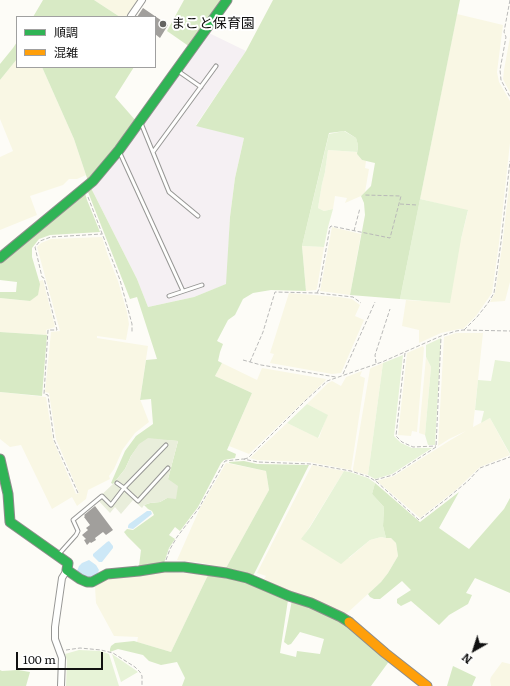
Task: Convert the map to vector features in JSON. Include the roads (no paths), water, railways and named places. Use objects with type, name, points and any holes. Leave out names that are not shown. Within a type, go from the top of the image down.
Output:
[{"type":"street","points":[[131,16],[142,0]]},
{"type":"street","points":[[0,258],[85,188],[119,150],[227,0]]},
{"type":"street","points":[[0,459],[2,479],[8,494],[10,522],[68,563],[67,570],[62,578],[55,627],[55,639],[62,658],[61,686]]},
{"type":"street","points":[[67,570],[87,582],[94,582],[107,574],[164,567],[184,567],[226,573],[247,578],[289,596],[311,603],[351,623],[427,686]]},
{"type":"lane","points":[[153,152],[216,66]]},
{"type":"lane","points":[[177,70],[201,87]]},
{"type":"lane","points":[[140,121],[169,192],[198,216]]},
{"type":"lane","points":[[119,150],[183,291]]},
{"type":"lane","points":[[169,296],[202,285]]},
{"type":"lane","points":[[58,556],[76,536],[78,531],[73,520],[102,496],[111,505],[124,488],[166,445]]},
{"type":"lane","points":[[117,483],[138,501],[168,468]]},
{"type":"water","points":[[147,511],[151,511],[152,514],[133,529],[128,528],[129,524]]},
{"type":"water","points":[[109,541],[113,548],[102,562],[99,562],[93,554]]},
{"type":"water","points":[[89,560],[96,565],[99,570],[97,575],[91,578],[81,575],[77,571],[82,563]]},
{"type":"place","name":"まこと保育園","points":[[163,24]]}]
